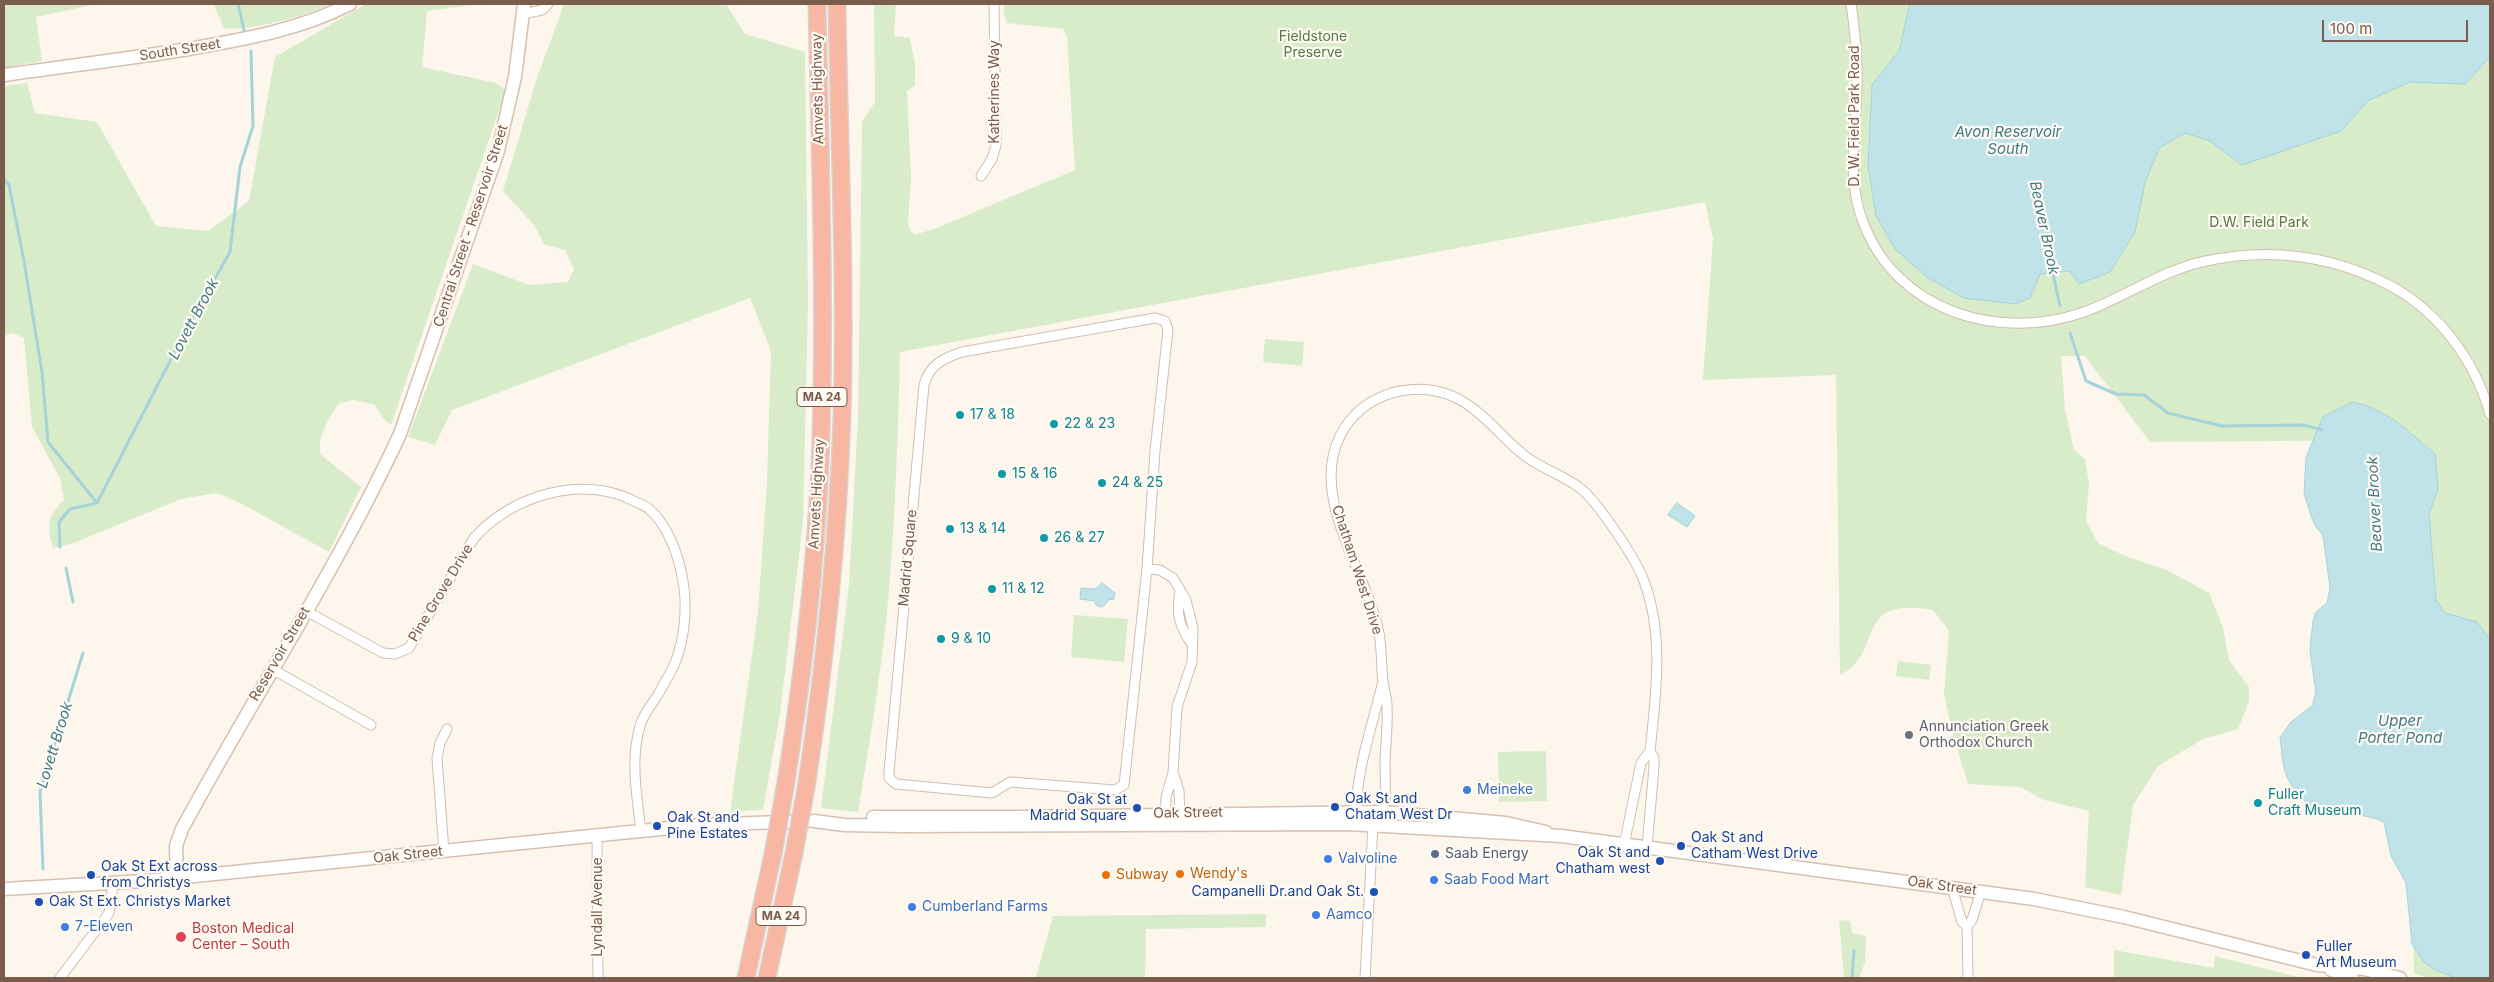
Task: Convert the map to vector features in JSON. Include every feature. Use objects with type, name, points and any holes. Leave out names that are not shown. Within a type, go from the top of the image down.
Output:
[{"type":"highway","name":"Amvets Highway","points":[[746,978],[774,854],[785,788],[808,624],[820,468],[822,312],[817,4]]},
{"type":"highway","name":"Amvets Highway","points":[[767,978],[806,788],[828,625],[840,451],[842,320],[837,4]]},
{"type":"main road","name":"South Street","points":[[4,75],[143,56],[263,36],[313,21],[350,4]]},
{"type":"main road","name":"Central Street - Reservoir Street","points":[[400,434],[498,151],[515,77],[524,9]]},
{"type":"main road","name":"Reservoir Street","points":[[177,878],[176,853],[178,837],[306,611],[384,468],[400,434]]},
{"type":"main road","name":"Oak Street","points":[[1180,819],[1356,811],[1383,812],[1506,823],[1526,826],[1561,836]]},
{"type":"main road","name":"Oak Street","points":[[4,889],[113,884],[723,823],[814,821],[845,825],[912,826],[1180,819],[1373,825],[1561,836],[1981,891],[2104,912],[2317,965],[2352,978]]},
{"type":"main road","name":"Oak Street","points":[[2317,965],[2364,969],[2400,978]]},
{"type":"street","points":[[524,9],[542,10],[548,4]]},
{"type":"street","name":"Katherines Way","points":[[981,176],[992,159],[996,145],[994,4]]},
{"type":"street","name":"D. W. Field Park Road","points":[[1851,4],[1857,65],[1852,161],[1857,204],[1864,224],[1878,251],[1898,275],[1919,294],[1941,307],[1970,318],[1995,323],[2036,323],[2068,318],[2087,311],[2170,272],[2203,261],[2263,254],[2314,258],[2366,273],[2395,288],[2427,312],[2448,335],[2469,363],[2482,390],[2490,414]]},
{"type":"street","name":"Madrid Square","points":[[1155,318],[1165,320],[1168,330],[1155,451],[1147,569],[1125,779],[1121,789],[1107,790],[1010,782],[992,793],[901,786],[892,782],[889,772],[924,385],[928,373],[936,364],[944,358],[962,352],[1155,318]]},
{"type":"street","name":"Chatham West Drive","points":[[1383,812],[1387,704],[1378,632],[1374,615],[1341,529],[1333,495],[1331,459],[1340,434],[1349,421],[1374,400],[1390,392],[1412,390],[1445,393],[1462,400],[1477,411],[1530,460],[1580,488],[1596,507],[1637,566],[1644,582],[1651,610],[1657,660],[1657,688],[1650,751],[1641,763],[1624,845]]},
{"type":"street","name":"Pine Grove Drive","points":[[306,611],[383,653],[400,653],[409,648],[474,538],[487,524],[502,514],[537,498],[573,490],[599,490],[622,494],[649,509],[661,524],[675,550],[683,578],[685,618],[676,662],[641,723],[635,748],[635,776],[641,831]]},
{"type":"street","points":[[1147,569],[1167,574],[1178,585],[1190,609],[1193,628],[1191,643],[1192,662],[1177,707],[1173,774],[1166,797],[1166,819]]},
{"type":"street","points":[[272,669],[371,725]]},
{"type":"street","name":"Chatham West Drive","points":[[1356,811],[1361,771],[1383,682]]},
{"type":"street","points":[[444,852],[437,758],[440,743],[447,729]]},
{"type":"street","name":"Chatham West Drive","points":[[1647,847],[1654,767],[1654,758],[1650,751]]},
{"type":"street","points":[[1173,774],[1179,791],[1180,819]]},
{"type":"street","points":[[1356,811],[1373,825]]},
{"type":"street","points":[[1365,978],[1373,825],[1383,812]]},
{"type":"street","name":"Lyndall Avenue","points":[[597,836],[598,978]]},
{"type":"street","points":[[60,978],[109,913],[113,884]]},
{"type":"street","points":[[1952,887],[1962,922],[1967,926]]},
{"type":"street","points":[[1968,978],[1967,926],[1972,920],[1981,891]]},
{"type":"green space","points":[[4,4],[97,4],[36,17],[42,61],[4,68]]},
{"type":"green space","points":[[213,4],[331,4],[278,22],[234,29],[224,28]]},
{"type":"green space","points":[[366,4],[483,4],[427,11],[422,67],[496,83],[506,90],[391,425],[384,419],[374,404],[353,400],[338,404],[324,428],[320,454],[361,487],[329,552],[240,503],[217,493],[181,499],[71,544],[53,548],[49,527],[51,517],[64,500],[60,478],[32,427],[24,338],[13,333],[4,336],[4,86],[27,83],[35,113],[97,122],[156,226],[208,231],[249,201],[275,57]]},
{"type":"green space","points":[[564,4],[726,4],[745,34],[805,52],[808,302],[803,522],[780,714],[763,810],[730,812],[758,612],[767,482],[771,351],[750,298],[452,410],[435,445],[408,437],[473,264],[529,285],[568,282],[574,269],[565,250],[545,245],[534,225],[503,191],[536,81]]},
{"type":"green space","points":[[874,4],[896,4],[894,36],[910,38],[915,64],[915,86],[907,91],[911,177],[908,223],[914,235],[934,229],[1075,170],[1067,37],[1063,29],[1007,23],[1004,15],[1004,4],[2490,4],[2490,978],[2430,978],[2414,974],[2405,440],[2150,442],[2085,356],[2061,356],[2065,410],[2074,450],[2085,459],[2089,484],[2086,521],[2098,543],[2125,556],[2167,570],[2209,593],[2223,628],[2229,660],[2249,687],[2249,701],[2238,729],[2203,739],[2158,766],[2133,805],[2121,895],[2085,887],[2089,811],[2044,800],[2020,787],[1968,784],[1953,735],[1944,694],[1949,631],[1933,610],[1907,608],[1890,611],[1879,619],[1862,654],[1854,665],[1840,675],[1836,375],[1703,380],[1713,239],[1705,202],[900,352],[896,482],[887,613],[878,688],[858,812],[821,808],[849,585],[858,418],[862,122],[875,102]]},
{"type":"green space","points":[[1265,339],[1304,342],[1302,366],[1263,362]]},
{"type":"green space","points":[[1074,615],[1128,619],[1124,662],[1071,657]]},
{"type":"green space","points":[[1898,661],[1931,665],[1929,680],[1896,676]]},
{"type":"green space","points":[[1546,751],[1547,801],[1499,802],[1498,752]]},
{"type":"green space","points":[[1266,914],[1266,927],[1146,929],[1145,978],[1036,978],[1053,916]]},
{"type":"green space","points":[[1839,920],[1850,921],[1852,933],[1866,936],[1865,962],[1859,978],[1844,978]]},
{"type":"green space","points":[[2114,950],[2214,968],[2215,956],[2303,978],[2114,978]]},
{"type":"water","name":"Avon Reservoir South","points":[[1910,4],[2490,4],[2490,57],[2465,84],[2410,82],[2369,100],[2341,131],[2242,165],[2210,141],[2185,133],[2159,148],[2145,183],[2135,232],[2110,272],[2079,284],[2070,271],[2040,274],[2030,298],[2015,304],[1964,298],[1928,278],[1896,250],[1876,216],[1868,166],[1872,85],[1899,51]]},
{"type":"water","name":"Upper Porter Pond","points":[[2353,402],[2376,410],[2397,422],[2435,454],[2438,489],[2429,514],[2436,600],[2445,613],[2477,622],[2490,640],[2490,978],[2457,978],[2437,971],[2424,962],[2412,944],[2406,883],[2391,856],[2384,822],[2368,817],[2325,812],[2310,805],[2292,787],[2284,770],[2280,737],[2292,721],[2312,706],[2316,693],[2310,650],[2313,621],[2316,612],[2327,603],[2330,587],[2323,536],[2314,524],[2304,494],[2306,457],[2323,417]]},
{"type":"water","points":[[1677,503],[1695,516],[1687,527],[1668,515]]},
{"type":"water","points":[[1102,583],[1115,593],[1114,599],[1108,600],[1101,607],[1096,605],[1095,601],[1080,599],[1081,588],[1095,589]]},
{"type":"waterway","name":"Lovett Brook","points":[[238,4],[244,30]]},
{"type":"waterway","name":"Lovett Brook","points":[[60,547],[59,522],[70,509],[97,503],[188,326],[230,252],[240,167],[253,126],[251,51]]},
{"type":"waterway","points":[[4,179],[9,185],[24,261],[42,372],[48,442],[97,503]]},
{"type":"waterway","name":"Beaver Brook","points":[[2052,269],[2060,306]]},
{"type":"waterway","name":"Beaver Brook","points":[[2070,333],[2086,381],[2116,394],[2144,395],[2168,413],[2222,426],[2303,425],[2322,430]]},
{"type":"waterway","name":"Lovett Brook","points":[[66,568],[73,602]]},
{"type":"waterway","name":"Lovett Brook","points":[[43,869],[40,792],[83,653]]},
{"type":"waterway","points":[[1852,978],[1854,950]]},
{"type":"place","name":"17 & 18","points":[[960,415]]},
{"type":"place","name":"22 & 23","points":[[1054,424]]},
{"type":"place","name":"15 & 16","points":[[1002,474]]},
{"type":"place","name":"24 & 25","points":[[1102,483]]},
{"type":"place","name":"13 & 14","points":[[950,529]]},
{"type":"place","name":"26 & 27","points":[[1044,538]]},
{"type":"place","name":"11 & 12","points":[[992,589]]},
{"type":"place","name":"9 & 10","points":[[941,639]]},
{"type":"place","name":"Annunciation Greek Orthodox Church","points":[[1909,735]]},
{"type":"place","name":"Meineke","points":[[1467,790]]},
{"type":"place","name":"Fuller Craft Museum","points":[[2258,803]]},
{"type":"place","name":"Oak St and Chatam West Dr","points":[[1335,807]]},
{"type":"place","name":"Oak St at Madrid Square","points":[[1137,808]]},
{"type":"place","name":"Oak St and Pine Estates","points":[[657,826]]},
{"type":"place","name":"Oak St and Catham West Drive","points":[[1681,846]]},
{"type":"place","name":"Saab Energy","points":[[1435,854]]},
{"type":"place","name":"Valvoline","points":[[1328,859]]},
{"type":"place","name":"Oak St and Chatham west","points":[[1660,861]]},
{"type":"place","name":"Wendy's","points":[[1180,874]]},
{"type":"place","name":"Oak St Ext across from Christys","points":[[91,875]]},
{"type":"place","name":"Subway","points":[[1106,875]]},
{"type":"place","name":"Saab Food Mart","points":[[1434,880]]},
{"type":"place","name":"Campanelli Dr.and Oak St.","points":[[1374,892]]},
{"type":"place","name":"Oak St Ext. Christys Market","points":[[39,902]]},
{"type":"place","name":"Cumberland Farms","points":[[912,907]]},
{"type":"place","name":"Aamco","points":[[1316,915]]},
{"type":"place","name":"7-Eleven","points":[[65,927]]},
{"type":"place","name":"Boston Medical Center – South","points":[[181,937]]},
{"type":"place","name":"Fuller Art Museum","points":[[2306,955]]},
{"type":"park label","name":"Fieldstone Preserve","points":[[1313,46]]},
{"type":"park label","name":"D.W. Field Park","points":[[2259,223]]}]
